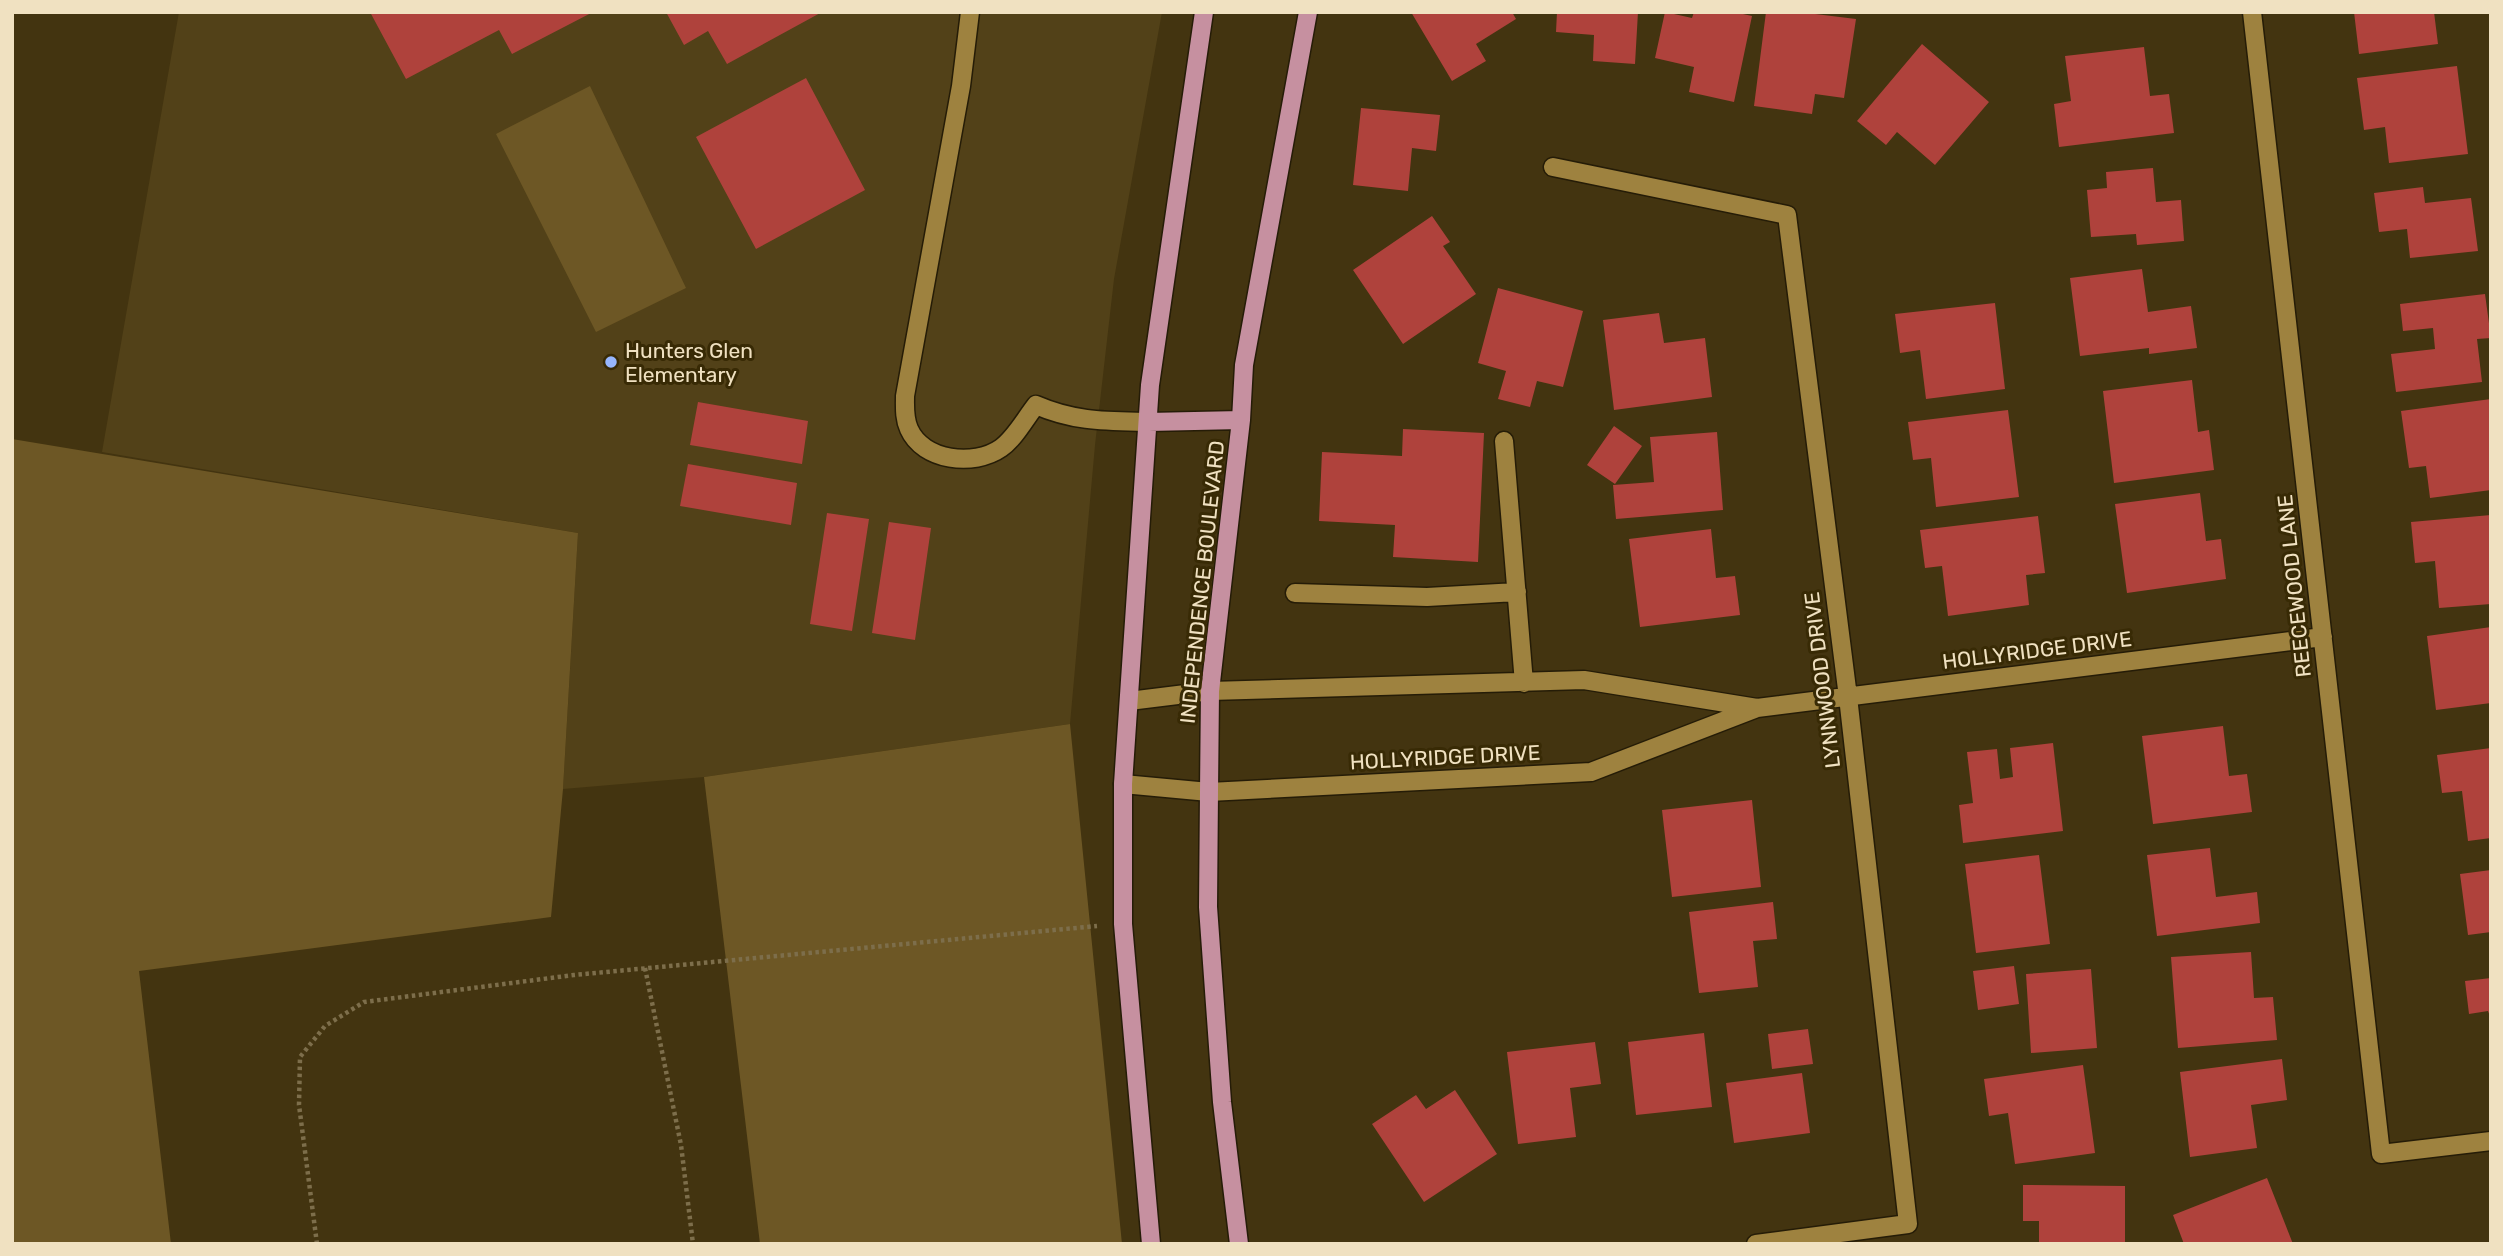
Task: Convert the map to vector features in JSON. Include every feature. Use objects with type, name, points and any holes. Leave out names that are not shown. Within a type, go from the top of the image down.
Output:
[{"type":"main road","points":[[1152,1244],[1137,1104],[1123,924],[1123,784],[1150,385],[1204,12]]},
{"type":"main road","name":"INDEPENDENCE BOULEVARD","points":[[1239,1244],[1222,1102],[1208,907],[1210,691],[1241,420],[1244,365],[1308,12]]},
{"type":"main road","points":[[1148,422],[1241,420]]},
{"type":"street","points":[[970,12],[961,86],[905,396],[905,416],[909,430],[934,454],[954,459],[981,456],[1001,448],[1036,405],[1068,417],[1093,421],[1148,422]]},
{"type":"street","name":"REECEWOOD LANE","points":[[2252,12],[2381,1154],[2491,1141]]},
{"type":"street","name":"LYNNWOOD DRIVE","points":[[1553,167],[1787,215],[1848,697],[1909,1224],[1756,1244]]},
{"type":"street","points":[[1504,441],[1524,683]]},
{"type":"street","points":[[1295,593],[1427,597],[1517,592]]},
{"type":"street","name":"HOLLYRIDGE DRIVE","points":[[1123,784],[1209,792],[1591,772],[1757,708],[2323,637]]},
{"type":"street","name":"HOLLYRIDGE DRIVE","points":[[1129,701],[1210,691],[1584,680],[1757,708]]},
{"type":"path","points":[[317,1244],[299,1105],[300,1057],[324,1026],[364,1002],[574,975],[1123,924]]},
{"type":"path","points":[[645,968],[681,1145],[693,1244]]},
{"type":"shaded area","name":"Hunters Glen Elementary","points":[[179,12],[1162,12],[1114,279],[1095,445],[1070,724],[704,777],[563,789],[578,533],[102,452]]},
{"type":"shaded area","points":[[590,86],[686,288],[596,332],[496,134]]},
{"type":"shaded area","points":[[12,439],[578,533],[563,789],[551,917],[139,971],[171,1244],[12,1244]]},
{"type":"shaded area","points":[[1070,724],[1122,1244],[760,1244],[704,777]]},
{"type":"building","points":[[370,12],[593,12],[512,54],[499,30],[406,79]]},
{"type":"building","points":[[666,12],[822,12],[727,64],[708,31],[684,45]]},
{"type":"building","points":[[1411,12],[1512,12],[1516,19],[1476,44],[1486,61],[1452,81]]},
{"type":"building","points":[[1557,12],[1638,12],[1635,64],[1593,61],[1594,35],[1556,32]]},
{"type":"building","points":[[1665,12],[1692,18],[1694,12],[1734,12],[1752,16],[1734,102],[1689,92],[1694,67],[1655,58]]},
{"type":"building","points":[[1766,12],[1799,12],[1856,19],[1844,98],[1815,94],[1812,114],[1754,106]]},
{"type":"building","points":[[2354,12],[2434,12],[2438,44],[2359,54]]},
{"type":"building","points":[[1922,44],[1989,102],[1935,165],[1897,132],[1886,145],[1857,121]]},
{"type":"building","points":[[2144,47],[2150,96],[2169,94],[2174,133],[2059,147],[2054,104],[2071,101],[2065,56]]},
{"type":"building","points":[[2457,66],[2468,154],[2389,163],[2385,127],[2364,130],[2357,78]]},
{"type":"building","points":[[806,78],[865,190],[756,249],[696,137]]},
{"type":"building","points":[[1361,108],[1440,115],[1436,151],[1412,148],[1408,191],[1353,185]]},
{"type":"building","points":[[2153,168],[2156,202],[2181,200],[2184,241],[2137,245],[2136,234],[2091,237],[2087,190],[2107,188],[2106,172]]},
{"type":"building","points":[[2423,187],[2425,203],[2471,198],[2478,251],[2410,258],[2407,229],[2379,232],[2374,193]]},
{"type":"building","points":[[1432,216],[1450,242],[1443,246],[1476,294],[1403,344],[1353,270]]},
{"type":"building","points":[[2142,269],[2148,312],[2191,306],[2197,348],[2149,354],[2149,348],[2080,356],[2070,278]]},
{"type":"building","points":[[1498,288],[1583,311],[1563,387],[1537,381],[1530,407],[1498,399],[1506,371],[1478,363]]},
{"type":"building","points":[[2485,294],[2491,338],[2477,339],[2482,382],[2396,392],[2391,354],[2435,349],[2433,328],[2403,331],[2400,304]]},
{"type":"building","points":[[1995,303],[2005,389],[1926,399],[1920,350],[1900,353],[1895,314]]},
{"type":"building","points":[[1659,313],[1664,343],[1705,338],[1712,397],[1614,410],[1603,320]]},
{"type":"building","points":[[2192,380],[2198,432],[2209,430],[2214,470],[2114,483],[2103,391]]},
{"type":"building","points":[[2491,399],[2491,490],[2430,498],[2426,466],[2409,468],[2401,411]]},
{"type":"building","points":[[698,402],[808,421],[802,464],[690,445]]},
{"type":"building","points":[[2008,410],[2019,497],[1936,507],[1931,458],[1913,460],[1908,422]]},
{"type":"building","points":[[1614,426],[1642,446],[1615,484],[1587,465]]},
{"type":"building","points":[[1403,429],[1484,433],[1478,562],[1393,557],[1395,525],[1319,521],[1322,452],[1402,456]]},
{"type":"building","points":[[1717,432],[1723,510],[1616,519],[1613,485],[1654,482],[1650,437]]},
{"type":"building","points":[[688,464],[797,483],[791,525],[680,506]]},
{"type":"building","points":[[2200,493],[2206,541],[2221,539],[2226,579],[2127,593],[2115,504]]},
{"type":"building","points":[[827,513],[869,519],[852,631],[810,624]]},
{"type":"building","points":[[2491,515],[2491,604],[2439,608],[2435,561],[2415,563],[2411,522]]},
{"type":"building","points":[[2038,516],[2045,573],[2026,575],[2029,605],[1948,616],[1942,566],[1925,568],[1920,530]]},
{"type":"building","points":[[889,522],[931,528],[915,640],[872,633]]},
{"type":"building","points":[[1711,529],[1716,578],[1735,576],[1740,615],[1640,627],[1629,539]]},
{"type":"building","points":[[2491,627],[2491,703],[2436,710],[2427,636]]},
{"type":"building","points":[[2223,726],[2229,776],[2247,774],[2252,812],[2153,824],[2142,736]]},
{"type":"building","points":[[2053,743],[2063,831],[1963,843],[1959,805],[1973,803],[1967,752],[1997,749],[2000,779],[2013,777],[2010,748]]},
{"type":"building","points":[[2491,748],[2491,838],[2468,841],[2462,791],[2442,793],[2437,755]]},
{"type":"building","points":[[1752,800],[1761,887],[1672,897],[1662,810]]},
{"type":"building","points":[[2210,848],[2216,897],[2257,892],[2260,923],[2157,936],[2147,855]]},
{"type":"building","points":[[2039,855],[2050,944],[1976,953],[1965,864]]},
{"type":"building","points":[[2491,870],[2491,932],[2468,935],[2460,874]]},
{"type":"building","points":[[1773,902],[1777,939],[1753,941],[1758,987],[1699,993],[1689,912]]},
{"type":"building","points":[[2251,952],[2254,998],[2273,997],[2277,1040],[2178,1048],[2171,957]]},
{"type":"building","points":[[2014,966],[2019,1004],[1978,1010],[1973,971]]},
{"type":"building","points":[[2091,969],[2097,1048],[2031,1053],[2026,974]]},
{"type":"building","points":[[2491,978],[2491,1019],[2488,1011],[2469,1014],[2465,981]]},
{"type":"building","points":[[1808,1029],[1813,1064],[1772,1069],[1768,1034]]},
{"type":"building","points":[[1704,1033],[1712,1107],[1636,1115],[1628,1042]]},
{"type":"building","points":[[1595,1042],[1601,1084],[1570,1088],[1576,1137],[1518,1144],[1507,1052]]},
{"type":"building","points":[[2282,1059],[2287,1100],[2251,1105],[2257,1148],[2190,1157],[2180,1072]]},
{"type":"building","points":[[2083,1065],[2095,1153],[2015,1164],[2008,1113],[1989,1116],[1984,1079]]},
{"type":"building","points":[[1802,1073],[1810,1133],[1734,1143],[1726,1083]]},
{"type":"building","points":[[1455,1090],[1497,1154],[1424,1202],[1372,1124],[1416,1095],[1426,1109]]},
{"type":"building","points":[[2267,1178],[2293,1244],[2184,1244],[2173,1215]]},
{"type":"building","points":[[2023,1185],[2125,1186],[2125,1244],[2039,1244],[2039,1221],[2023,1221]]},
{"type":"place","name":"Hunters Glen Elementary","points":[[611,362]]}]
